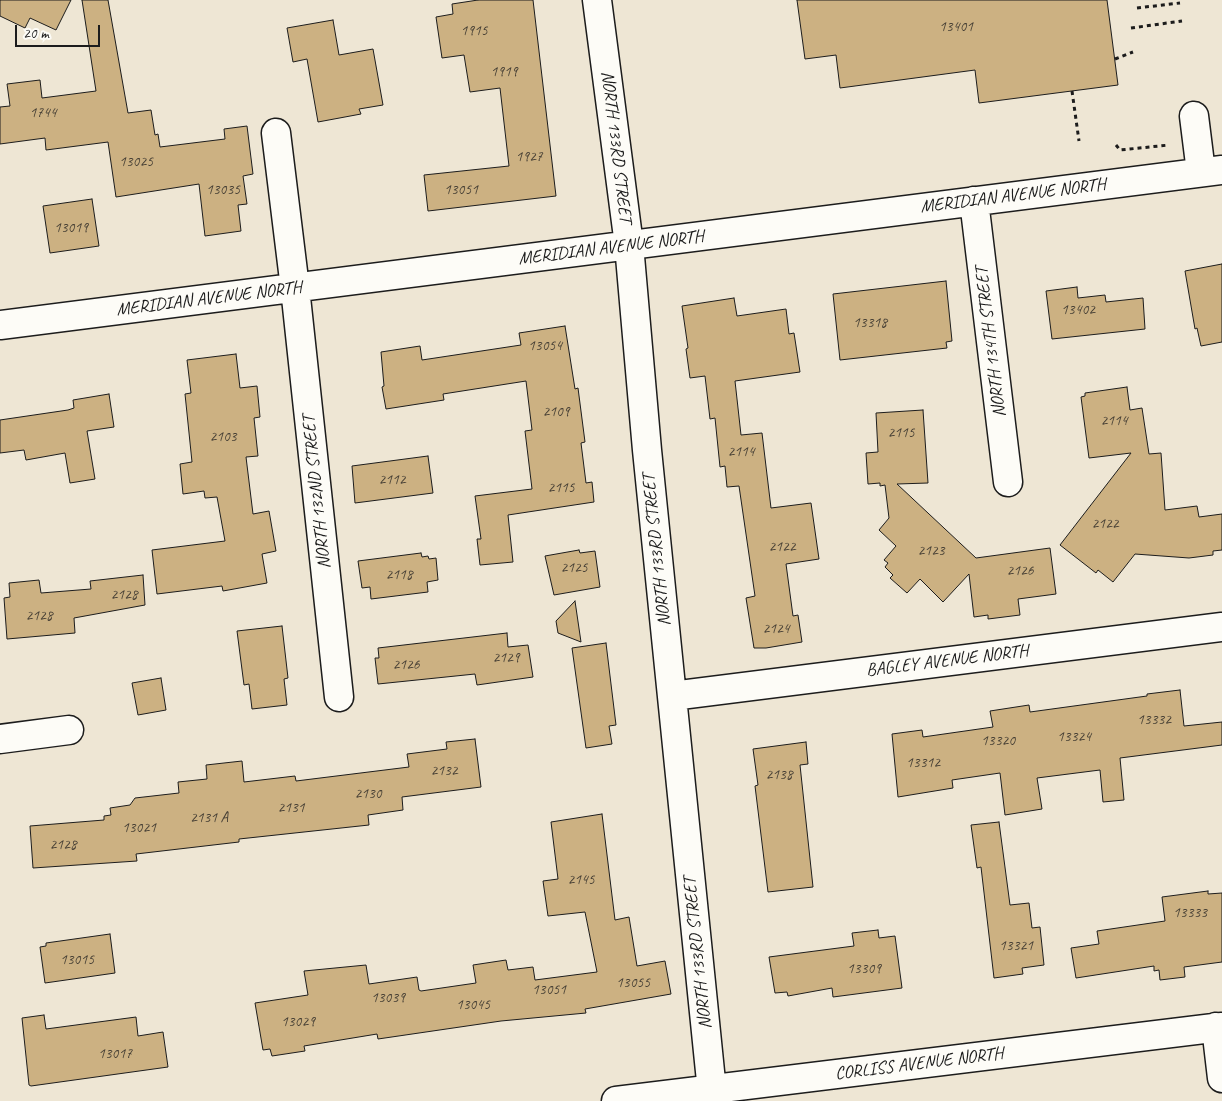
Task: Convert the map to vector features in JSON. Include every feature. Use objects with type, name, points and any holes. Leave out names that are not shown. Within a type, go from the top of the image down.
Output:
[{"type":"street","name":"NORTH 133RD STREET","points":[[597,0],[629,245],[672,696],[713,1095]]},
{"type":"street","points":[[1194,116],[1211,171]]},
{"type":"street","name":"NORTH 132ND STREET","points":[[276,133],[295,288],[339,697]]},
{"type":"street","name":"MERIDIAN AVENUE NORTH","points":[[0,326],[1211,171]]},
{"type":"street","name":"NORTH 134TH STREET","points":[[974,201],[1008,482]]},
{"type":"street","name":"BAGLEY AVENUE NORTH","points":[[672,696],[1222,626]]},
{"type":"street","points":[[0,739],[69,730]]},
{"type":"street","points":[[1219,1027],[1222,1078]]},
{"type":"street","name":"CORLISS AVENUE NORTH","points":[[616,1101],[713,1095],[1219,1027]]},
{"type":"path","points":[[1137,8],[1180,3]]},
{"type":"path","points":[[1131,28],[1182,21]]},
{"type":"path","points":[[1114,59],[1133,52]]},
{"type":"path","points":[[1072,91],[1079,142]]},
{"type":"path","points":[[1116,145],[1120,150],[1177,144]]},
{"type":"building","points":[[0,0],[71,0],[56,30],[30,18],[25,28],[0,16]]},
{"type":"building","points":[[82,0],[108,0],[128,113],[151,110],[155,135],[158,134],[160,147],[225,139],[224,129],[247,126],[253,174],[243,176],[247,204],[238,205],[241,231],[205,236],[199,184],[116,197],[108,142],[46,150],[45,138],[0,144],[0,107],[10,106],[7,84],[40,80],[42,98],[96,91]]},
{"type":"building","points":[[478,0],[533,0],[556,196],[428,211],[424,175],[509,166],[500,88],[470,92],[464,55],[442,58],[436,17],[453,14],[452,4]]},
{"type":"building","points":[[797,0],[1107,0],[1118,85],[979,103],[975,70],[840,88],[836,55],[805,59]]},
{"type":"building","points":[[333,20],[339,55],[373,49],[383,105],[359,109],[361,114],[318,122],[307,59],[293,62],[287,28]]},
{"type":"building","points":[[92,199],[99,246],[50,253],[43,206]]},
{"type":"building","points":[[1222,264],[1222,342],[1201,346],[1197,328],[1195,329],[1185,271]]},
{"type":"building","points":[[946,281],[952,341],[946,342],[947,348],[840,360],[833,294]]},
{"type":"building","points":[[1077,287],[1078,298],[1105,295],[1106,302],[1143,298],[1145,329],[1052,339],[1046,291]]},
{"type":"building","points":[[734,298],[737,316],[786,309],[789,334],[794,333],[800,372],[735,381],[741,435],[762,433],[771,508],[811,503],[819,559],[786,564],[793,616],[798,615],[802,642],[766,648],[754,648],[746,598],[755,596],[739,486],[727,487],[725,466],[720,467],[715,418],[710,419],[705,376],[690,378],[682,306]]},
{"type":"building","points":[[565,326],[575,389],[578,388],[585,442],[581,443],[586,483],[592,482],[594,502],[508,515],[513,562],[480,565],[477,539],[481,539],[475,496],[532,489],[525,431],[532,430],[526,381],[443,394],[444,400],[386,409],[382,387],[384,386],[381,352],[420,346],[422,360],[521,345],[519,333]]},
{"type":"building","points":[[236,354],[240,388],[257,386],[260,417],[254,418],[258,456],[246,457],[253,514],[269,511],[276,551],[262,554],[267,583],[223,591],[222,586],[157,594],[152,550],[225,541],[217,497],[205,498],[204,491],[183,494],[180,464],[192,462],[185,394],[191,393],[187,360]]},
{"type":"building","points":[[1127,387],[1130,410],[1142,408],[1149,454],[1161,453],[1165,510],[1197,506],[1199,517],[1222,514],[1222,550],[1213,551],[1213,555],[1189,558],[1135,554],[1113,582],[1098,570],[1096,573],[1060,545],[1131,453],[1089,458],[1081,397],[1085,396],[1085,393]]},
{"type":"building","points":[[109,394],[114,427],[87,431],[95,479],[70,483],[65,453],[26,460],[24,450],[0,453],[0,420],[68,410],[74,408],[73,400]]},
{"type":"building","points":[[923,410],[928,483],[897,484],[976,558],[1050,548],[1056,594],[1018,599],[1020,615],[988,619],[988,615],[974,617],[969,574],[943,602],[920,579],[907,593],[890,578],[893,575],[885,567],[888,563],[884,560],[896,546],[879,530],[889,518],[885,485],[880,486],[880,483],[868,484],[866,453],[878,452],[876,413]]},
{"type":"building","points":[[428,456],[433,493],[355,503],[352,466]]},
{"type":"building","points":[[579,550],[580,553],[595,551],[600,587],[554,595],[545,556]]},
{"type":"building","points":[[421,553],[422,557],[436,558],[438,580],[427,582],[428,592],[371,599],[370,587],[362,588],[358,561]]},
{"type":"building","points":[[143,575],[145,605],[74,618],[75,633],[7,639],[4,598],[10,597],[9,583],[39,580],[41,593],[91,589],[90,581]]},
{"type":"building","points":[[575,601],[581,642],[558,633],[556,621]]},
{"type":"building","points":[[282,626],[288,678],[284,679],[287,705],[252,709],[249,684],[244,685],[237,631]]},
{"type":"building","points":[[507,633],[508,647],[528,645],[533,677],[477,685],[475,674],[378,684],[375,658],[379,658],[378,648]]},
{"type":"building","points":[[606,643],[616,725],[609,726],[612,744],[586,748],[572,648]]},
{"type":"building","points":[[161,678],[166,710],[138,715],[132,683]]},
{"type":"building","points":[[1180,690],[1184,726],[1222,722],[1222,745],[1120,758],[1124,800],[1103,802],[1100,770],[1037,778],[1042,809],[1005,815],[1000,773],[952,780],[953,788],[898,797],[892,734],[922,730],[923,737],[993,727],[990,711],[1029,705],[1030,712]]},
{"type":"building","points":[[475,739],[481,787],[402,797],[403,810],[368,815],[369,825],[239,839],[239,842],[136,854],[137,861],[33,868],[30,826],[104,820],[104,816],[111,815],[110,808],[130,805],[135,798],[179,793],[178,782],[207,779],[206,765],[242,761],[244,782],[295,776],[296,781],[409,767],[407,754],[447,749],[446,742]]},
{"type":"building","points":[[806,742],[808,764],[800,765],[813,887],[768,892],[755,786],[758,785],[753,749]]},
{"type":"building","points":[[602,814],[615,920],[629,917],[637,966],[665,961],[671,994],[585,1009],[586,1013],[501,1021],[378,1039],[377,1034],[304,1046],[305,1051],[272,1056],[270,1049],[263,1050],[255,1003],[308,995],[304,971],[366,965],[369,984],[417,977],[419,990],[421,991],[476,983],[473,965],[506,960],[508,970],[533,967],[535,980],[597,972],[585,912],[548,916],[543,881],[558,879],[551,822]]},
{"type":"building","points":[[999,822],[1010,905],[1029,903],[1032,928],[1040,927],[1044,965],[1022,968],[1023,974],[994,978],[981,867],[977,868],[971,825]]},
{"type":"building","points":[[1208,891],[1208,894],[1222,893],[1222,962],[1184,967],[1185,977],[1160,980],[1159,970],[1154,971],[1154,966],[1076,978],[1071,948],[1099,944],[1097,931],[1165,921],[1162,897]]},
{"type":"building","points":[[878,930],[879,938],[895,936],[902,988],[833,997],[832,988],[788,996],[787,992],[775,993],[769,957],[854,946],[852,933]]},
{"type":"building","points":[[110,934],[115,973],[45,983],[40,947],[46,946],[46,943]]},
{"type":"building","points":[[44,1015],[46,1029],[136,1017],[138,1036],[163,1032],[168,1067],[31,1086],[29,1085],[22,1018]]}]
